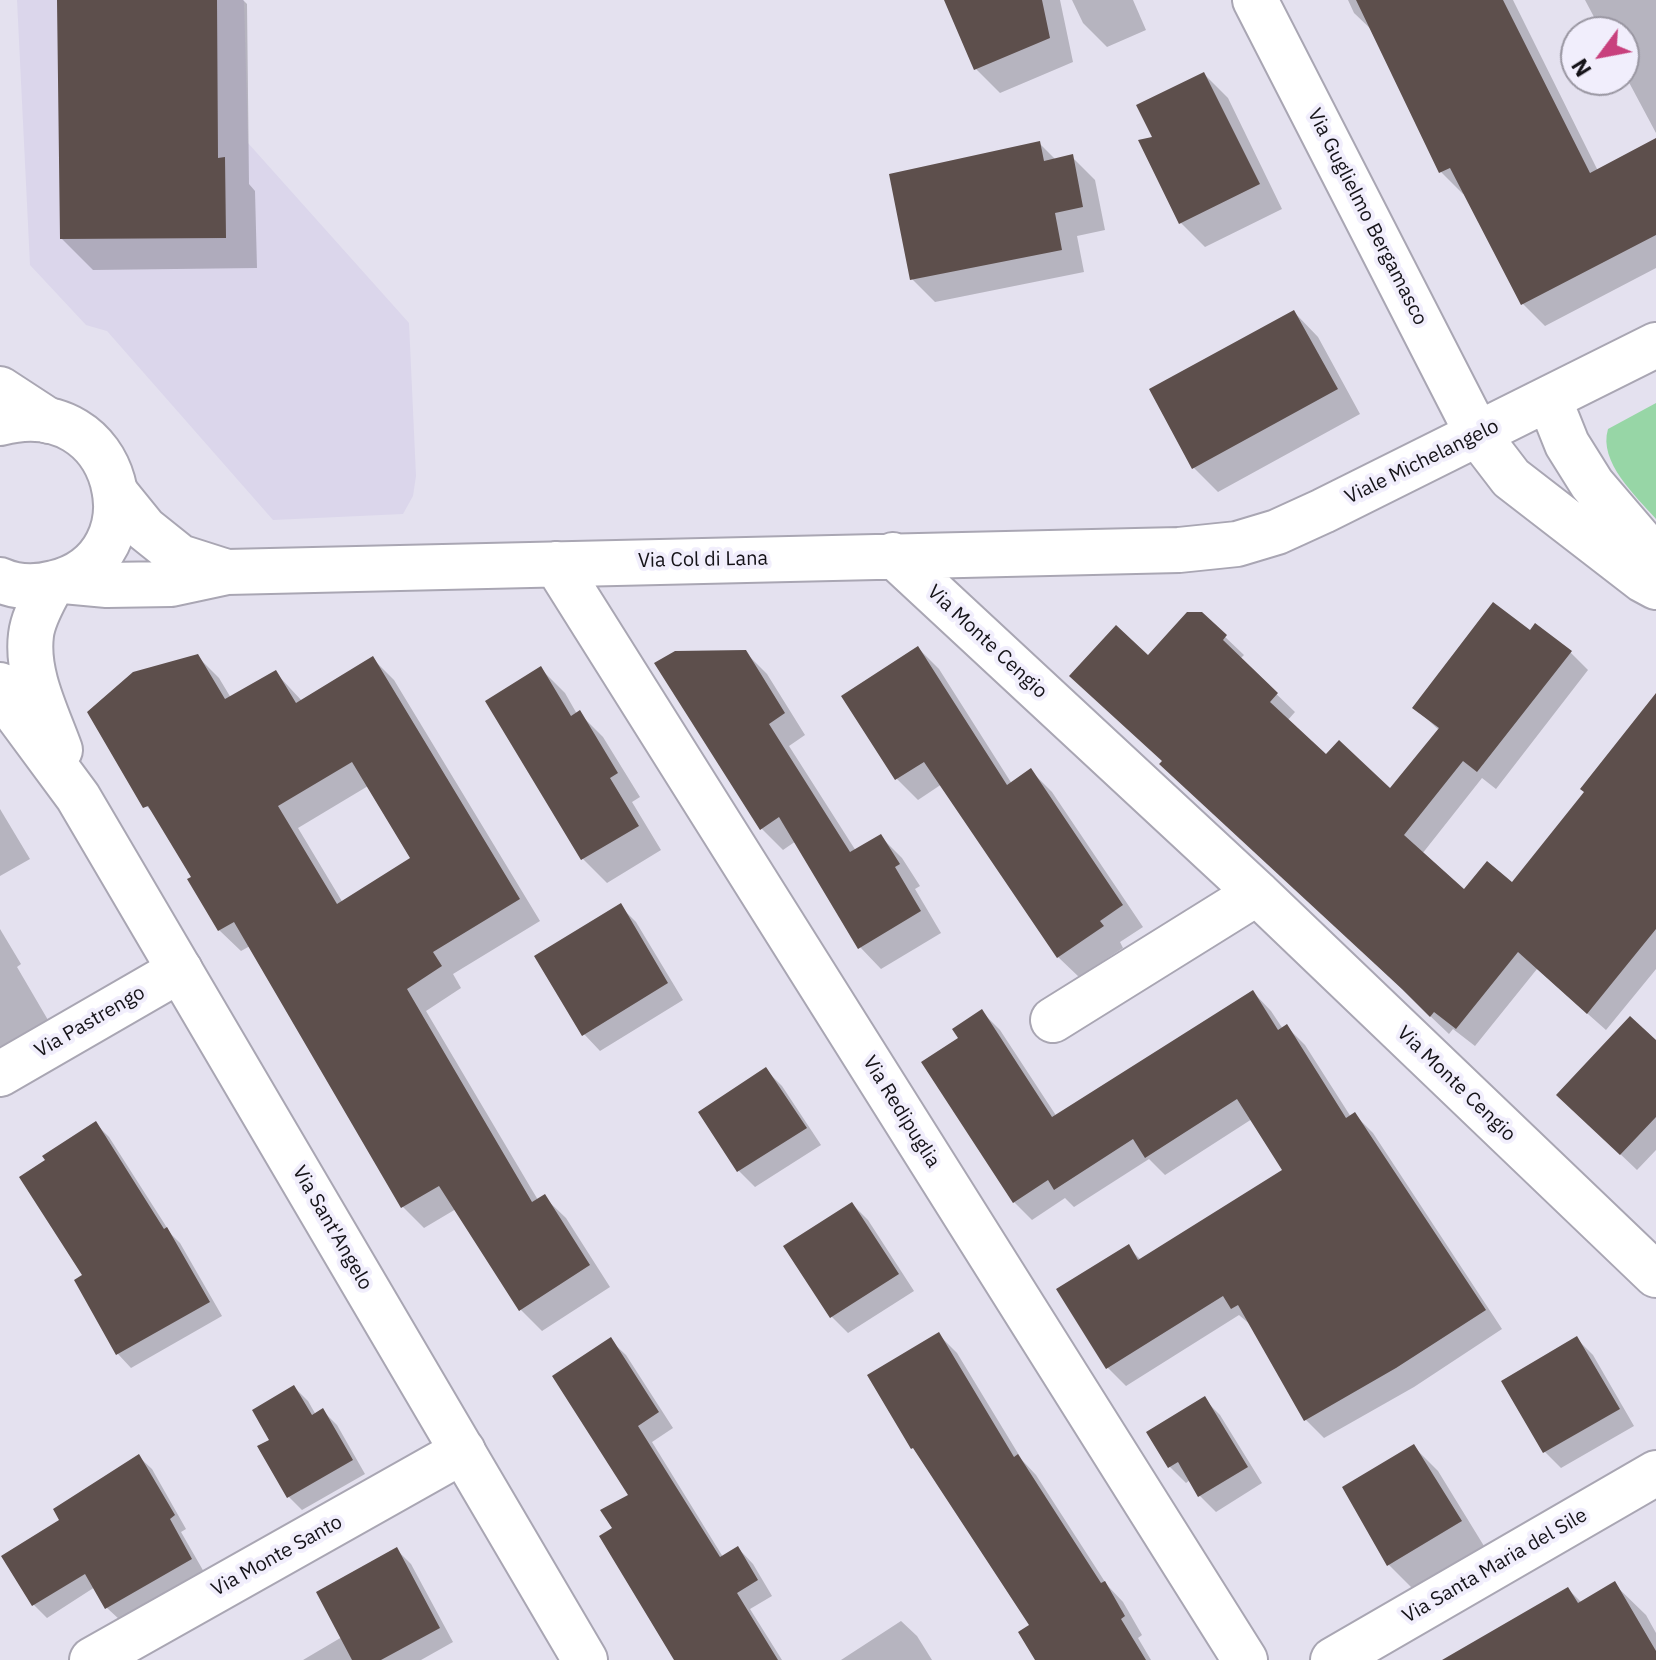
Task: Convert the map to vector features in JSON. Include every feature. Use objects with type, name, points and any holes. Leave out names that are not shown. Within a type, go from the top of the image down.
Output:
[{"type":"street","name":"Via Guglielmo Bergamasco","points":[[1255,0],[1478,435],[1511,478],[1656,587]]},
{"type":"street","name":"Viale Michelangelo","points":[[1179,550],[1237,544],[1277,532],[1656,345]]},
{"type":"street","points":[[1549,399],[1567,444],[1592,484],[1656,559]]},
{"type":"street","name":"Via Sant'Angelo","points":[[12,416],[75,430],[104,459],[113,478],[113,525],[102,550],[84,570],[58,582],[38,609],[31,635],[32,667],[40,697],[78,797]]},
{"type":"street","name":"Via Col di Lana","points":[[115,492],[145,529],[180,557],[227,572]]},
{"type":"street","name":"Via Col di Lana","points":[[58,582],[171,584],[227,572],[1179,550]]},
{"type":"street","name":"Via Monte Cengio","points":[[893,555],[1257,893],[1656,1275]]},
{"type":"street","name":"Via Redipuglia","points":[[556,564],[1245,1660]]},
{"type":"street","points":[[0,580],[22,587],[41,587],[58,582]]},
{"type":"street","name":"Via Sant'Angelo","points":[[0,685],[13,709],[78,797],[585,1660]]},
{"type":"street","points":[[1053,1020],[1257,893]]},
{"type":"street","name":"Via Pastrengo","points":[[0,1074],[180,970]]},
{"type":"street","name":"Via Monte Santo","points":[[92,1660],[463,1451]]},
{"type":"street","name":"Via Santa Maria del Sile","points":[[1333,1660],[1656,1473]]},
{"type":"shaded area","points":[[17,0],[244,0],[248,143],[409,323],[416,476],[413,496],[403,514],[273,520],[107,331],[86,325],[30,265]]},
{"type":"green space","points":[[1656,403],[1656,519],[1621,478],[1608,454],[1606,441],[1608,429]]},
{"type":"building","points":[[57,0],[217,0],[218,158],[225,157],[226,238],[60,239]]},
{"type":"building","points":[[944,0],[1042,0],[1050,38],[974,70]]},
{"type":"building","points":[[1356,0],[1503,0],[1590,173],[1656,138],[1656,235],[1521,305],[1450,168],[1439,173]]},
{"type":"building","points":[[1204,72],[1260,184],[1179,224],[1138,140],[1152,137],[1136,105]]},
{"type":"building","points":[[1040,141],[1044,161],[1073,154],[1083,207],[1055,213],[1062,250],[910,280],[889,174]]},
{"type":"building","points":[[1294,310],[1338,389],[1192,469],[1149,389]]},
{"type":"building","points":[[1493,602],[1530,630],[1535,623],[1572,651],[1477,772],[1463,761],[1404,835],[1464,889],[1487,861],[1512,882],[1584,792],[1580,789],[1656,693],[1656,929],[1587,1014],[1518,952],[1456,1029],[1434,1012],[1430,1017],[1069,676],[1116,625],[1148,655],[1187,612],[1202,612],[1227,635],[1223,640],[1278,693],[1270,702],[1326,754],[1339,740],[1390,788],[1439,728],[1412,708]]},
{"type":"building","points":[[918,646],[1007,785],[1031,768],[1123,905],[1100,921],[1104,926],[1057,958],[924,762],[895,780],[841,696]]},
{"type":"building","points":[[746,650],[785,713],[769,724],[850,852],[881,834],[900,864],[895,867],[921,911],[858,949],[779,817],[760,830],[654,663],[675,651]]},
{"type":"building","points":[[198,654],[225,699],[276,670],[296,703],[373,656],[520,899],[433,952],[442,966],[407,989],[532,1202],[545,1194],[590,1265],[519,1311],[439,1186],[401,1208],[234,922],[218,931],[187,879],[191,877],[148,806],[143,808],[87,712],[133,672]],"holes":[[[352,762],[410,858],[337,904],[278,806]]]},
{"type":"building","points":[[541,666],[571,716],[580,710],[618,773],[610,778],[639,826],[581,860],[485,701]]},
{"type":"building","points":[[621,903],[668,983],[582,1036],[534,956]]},
{"type":"building","points":[[1253,990],[1278,1030],[1287,1024],[1346,1118],[1355,1112],[1486,1310],[1396,1368],[1304,1421],[1238,1305],[1231,1309],[1223,1296],[1106,1369],[1056,1289],[1129,1244],[1138,1260],[1282,1170],[1237,1099],[1145,1158],[1133,1139],[1054,1190],[1048,1180],[1013,1203],[921,1062],[958,1038],[952,1029],[982,1009],[1052,1117]]},
{"type":"building","points":[[1630,1016],[1656,1040],[1656,1117],[1620,1155],[1556,1095]]},
{"type":"building","points":[[766,1067],[807,1128],[737,1172],[698,1112]]},
{"type":"building","points":[[96,1121],[164,1229],[167,1227],[210,1302],[116,1355],[74,1280],[82,1275],[19,1177],[45,1160],[42,1156]]},
{"type":"building","points":[[852,1202],[899,1274],[830,1318],[783,1246]]},
{"type":"building","points":[[939,1332],[1014,1457],[1018,1454],[1101,1583],[1105,1581],[1125,1616],[1121,1619],[1146,1660],[1035,1660],[1018,1632],[1029,1625],[911,1449],[867,1375]]},
{"type":"building","points":[[1577,1336],[1620,1409],[1543,1453],[1501,1381]]},
{"type":"building","points":[[611,1337],[659,1412],[638,1426],[720,1557],[738,1546],[758,1580],[737,1593],[778,1660],[674,1660],[599,1536],[612,1528],[600,1510],[628,1495],[552,1376]]},
{"type":"building","points":[[294,1385],[312,1415],[323,1408],[353,1460],[287,1498],[257,1446],[269,1440],[252,1410]]},
{"type":"building","points":[[1205,1396],[1248,1467],[1198,1497],[1178,1462],[1168,1468],[1146,1432]]},
{"type":"building","points":[[1414,1444],[1462,1521],[1387,1566],[1342,1487]]},
{"type":"building","points":[[139,1454],[175,1515],[170,1519],[192,1559],[105,1609],[85,1574],[32,1606],[1,1556],[59,1520],[53,1509]]},
{"type":"building","points":[[397,1547],[440,1628],[381,1660],[352,1660],[316,1592]]},
{"type":"building","points":[[1615,1581],[1656,1651],[1656,1660],[1442,1660],[1568,1587],[1578,1603]]}]
